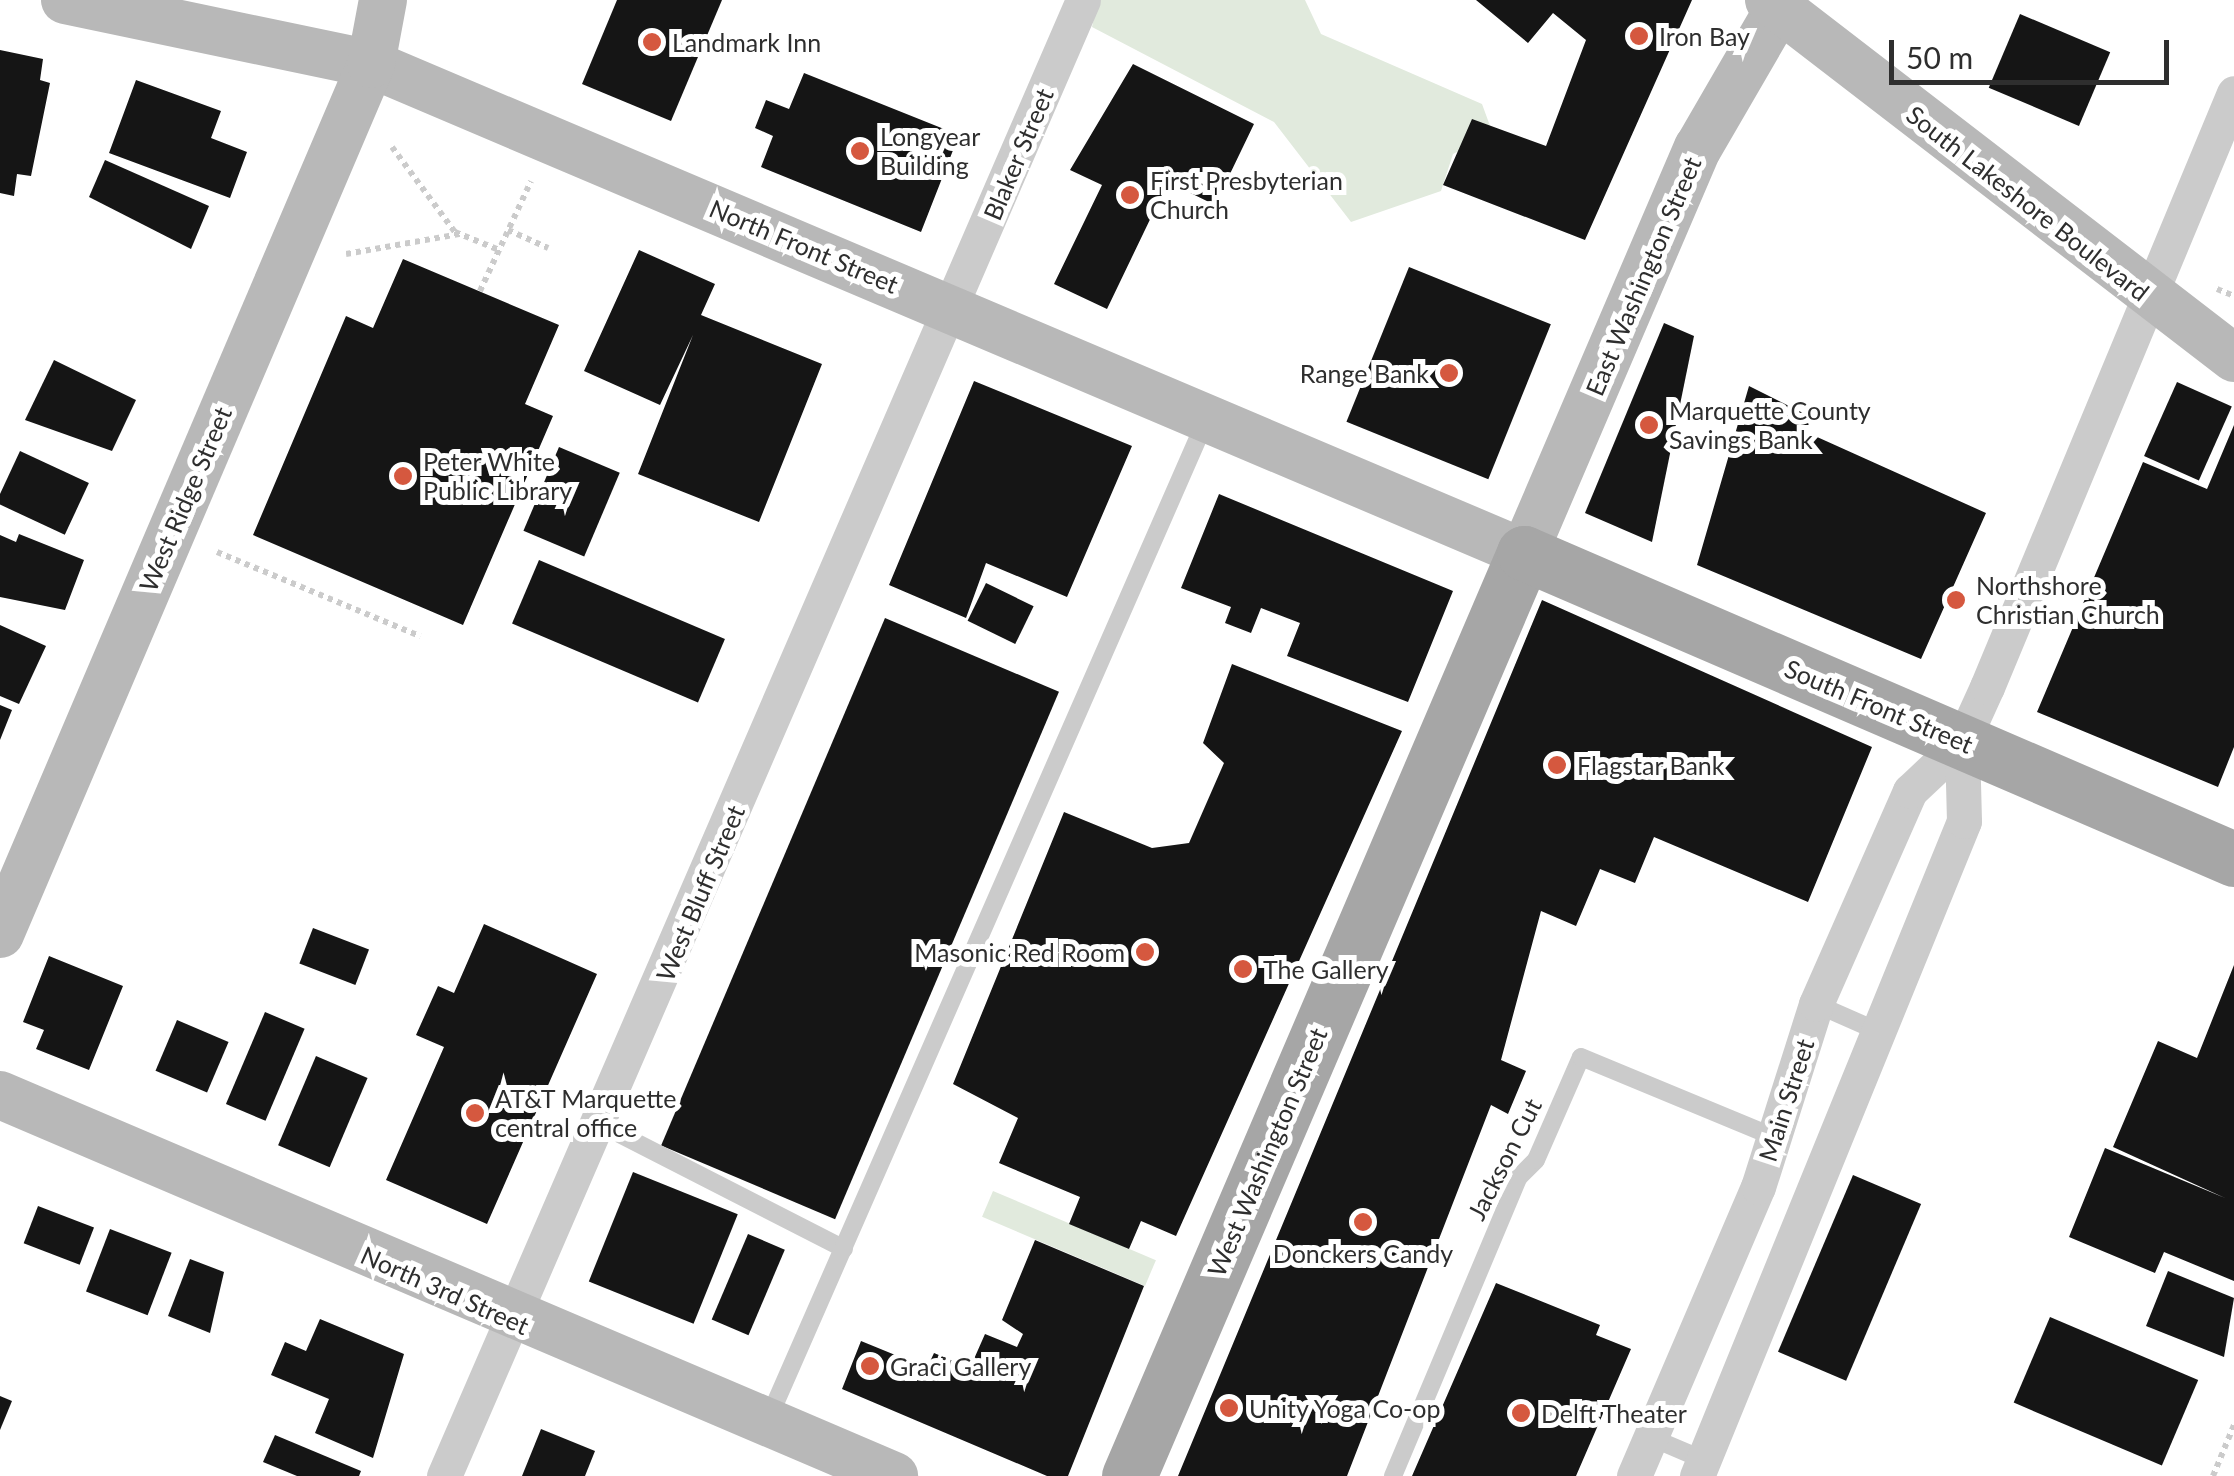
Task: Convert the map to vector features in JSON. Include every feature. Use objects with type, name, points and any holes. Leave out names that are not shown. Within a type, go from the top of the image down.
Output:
[{"type":"main road","name":"South Front Street","points":[[1524,553],[2234,859]]},
{"type":"main road","name":"West Washington Street","points":[[1129,1476],[1524,553]]},
{"type":"street","name":"North Front Street","points":[[65,0],[371,64],[1524,553]]},
{"type":"street","name":"West Ridge Street","points":[[0,934],[371,64],[383,0]]},
{"type":"street","name":"Blaker Street","points":[[953,309],[1083,0]]},
{"type":"street","name":"South Lakeshore Boulevard","points":[[1774,4],[2154,302],[2234,358]]},
{"type":"street","name":"East Washington Street","points":[[1524,553],[1698,148],[1774,4]]},
{"type":"street","name":"Main Street","points":[[1634,1476],[1774,1137],[1816,1004],[1910,791],[1962,742],[2154,302],[2234,93]]},
{"type":"street","name":"West Bluff Street","points":[[444,1476],[953,309]]},
{"type":"street","name":"Main Street","points":[[1700,1468],[1836,1148],[1873,1028],[1964,821],[1962,742]]},
{"type":"street","name":"North 3rd Street","points":[[0,1095],[510,1319],[894,1476]]},
{"type":"lane","points":[[766,1423],[1206,420]]},
{"type":"lane","points":[[1816,1004],[1873,1028]]},
{"type":"lane","name":"Jackson Cut","points":[[1393,1476],[1518,1178],[1536,1160],[1581,1057],[1774,1137]]},
{"type":"lane","points":[[600,1124],[844,1249]]},
{"type":"lane","points":[[1650,1437],[1700,1468]]},
{"type":"path","points":[[392,147],[461,234],[499,250]]},
{"type":"path","points":[[480,292],[531,181]]},
{"type":"path","points":[[508,230],[548,248]]},
{"type":"path","points":[[346,254],[461,234]]},
{"type":"path","points":[[217,552],[420,636]]},
{"type":"path","points":[[2213,1476],[2234,1425]]},
{"type":"shaded area","points":[[1098,0],[1305,0],[1321,34],[1482,104],[1493,134],[1453,154],[1441,191],[1351,222],[1274,122],[1092,27]]},
{"type":"shaded area","points":[[993,1191],[1156,1260],[1145,1286],[982,1217]]},
{"type":"building","name":"Landmark Inn","points":[[617,0],[722,0],[671,121],[582,84]]},
{"type":"building","points":[[1476,0],[1692,0],[1585,240],[1443,185],[1472,119],[1546,146],[1586,40],[1553,13],[1528,43]]},
{"type":"building","points":[[2020,14],[2110,52],[2079,126],[1989,88]]},
{"type":"building","points":[[0,50],[43,59],[40,80],[50,83],[31,176],[17,174],[14,196],[0,193]]},
{"type":"building","name":"First Presbyterian Church","points":[[1133,64],[1254,124],[1215,205],[1168,182],[1107,309],[1054,284],[1102,185],[1070,170]]},
{"type":"building","name":"Longyear Building","points":[[804,73],[959,135],[921,232],[761,167],[773,136],[755,128],[766,100],[789,109]]},
{"type":"building","points":[[136,80],[221,111],[211,138],[247,152],[230,198],[109,153]]},
{"type":"building","points":[[105,160],[209,206],[191,249],[89,197]]},
{"type":"building","points":[[639,250],[715,284],[701,315],[822,364],[759,522],[638,474],[693,335],[660,405],[584,371]]},
{"type":"building","name":"Peter White Public Library","points":[[403,259],[559,325],[525,404],[553,416],[463,625],[253,535],[346,316],[373,328]]},
{"type":"building","name":"Range Bank","points":[[1409,267],[1551,324],[1488,479],[1346,422]]},
{"type":"building","name":"Marquette County Savings Bank","points":[[1664,323],[1694,336],[1652,542],[1585,513]]},
{"type":"building","points":[[54,360],[136,400],[112,451],[25,420]]},
{"type":"building","points":[[974,381],[1132,446],[1067,597],[986,563],[966,618],[889,585]]},
{"type":"building","points":[[2177,382],[2232,406],[2199,480],[2144,456]]},
{"type":"building","points":[[1749,386],[1811,417],[1806,432],[1986,513],[1921,659],[1697,565]]},
{"type":"building","points":[[2234,425],[2234,747],[2218,787],[2037,712],[2143,462],[2207,489]]},
{"type":"building","points":[[559,447],[620,473],[584,557],[523,531]]},
{"type":"building","points":[[20,451],[89,483],[65,535],[0,505],[0,494]]},
{"type":"building","points":[[1219,494],[1453,591],[1408,702],[1287,656],[1300,623],[1261,608],[1251,633],[1225,623],[1231,607],[1181,588]]},
{"type":"building","points":[[19,534],[84,560],[65,610],[0,597],[0,535],[16,542]]},
{"type":"building","points":[[539,560],[725,639],[698,702],[512,624]]},
{"type":"building","points":[[986,583],[1034,606],[1015,644],[968,621]]},
{"type":"building","points":[[1542,600],[1872,747],[1808,902],[1654,837],[1635,883],[1600,869],[1576,926],[1541,911],[1501,1060],[1526,1071],[1508,1114],[1491,1105],[1347,1476],[1178,1476]]},
{"type":"building","points":[[885,618],[1059,692],[835,1219],[661,1145]]},
{"type":"building","points":[[0,625],[46,646],[19,704],[0,696]]},
{"type":"building","points":[[1232,664],[1402,731],[1176,1236],[1141,1221],[1129,1249],[1069,1224],[1080,1197],[999,1163],[1018,1118],[953,1084],[1064,812],[1152,848],[1189,843],[1224,763],[1203,743]]},
{"type":"building","points":[[0,705],[12,710],[0,740]]},
{"type":"building","name":"AT&T Marquette central office","points":[[484,924],[597,974],[487,1224],[386,1180],[444,1047],[416,1035],[438,986],[454,993]]},
{"type":"building","points":[[313,928],[369,950],[355,985],[299,963]]},
{"type":"building","points":[[49,956],[123,986],[89,1070],[36,1049],[44,1030],[23,1022]]},
{"type":"building","points":[[2234,965],[2234,1281],[2164,1252],[2155,1273],[2069,1237],[2105,1148],[2225,1198],[2113,1147],[2158,1041],[2197,1058]]},
{"type":"building","points":[[265,1012],[305,1029],[266,1121],[226,1104]]},
{"type":"building","points":[[177,1020],[229,1042],[207,1093],[156,1071]]},
{"type":"building","points":[[316,1056],[368,1078],[330,1167],[278,1145]]},
{"type":"building","points":[[633,1172],[738,1214],[694,1324],[589,1281]]},
{"type":"building","points":[[1853,1175],[1921,1204],[1846,1381],[1778,1352]]},
{"type":"building","points":[[38,1206],[94,1228],[80,1265],[24,1243]]},
{"type":"building","points":[[110,1229],[172,1253],[148,1315],[86,1292]]},
{"type":"building","points":[[748,1234],[785,1250],[748,1335],[712,1320]]},
{"type":"building","points":[[1035,1240],[1144,1286],[1068,1476],[1047,1476],[842,1389],[861,1341],[927,1368],[934,1353],[970,1368],[985,1334],[1017,1347],[1023,1334],[1002,1320]]},
{"type":"building","points":[[190,1259],[224,1272],[210,1333],[168,1316]]},
{"type":"building","points":[[2168,1271],[2234,1298],[2224,1357],[2146,1326]]},
{"type":"building","name":"Delft Theater","points":[[1496,1283],[1600,1325],[1596,1335],[1631,1349],[1576,1476],[1412,1476]]},
{"type":"building","points":[[2050,1317],[2198,1380],[2162,1466],[2014,1403]]},
{"type":"building","points":[[320,1319],[404,1354],[373,1458],[315,1433],[329,1399],[271,1375],[285,1342],[306,1351]]},
{"type":"building","points":[[0,1396],[12,1401],[0,1430]]},
{"type":"building","points":[[541,1429],[595,1451],[585,1476],[522,1476]]},
{"type":"building","points":[[275,1435],[361,1471],[359,1476],[297,1476],[263,1462]]},
{"type":"place","name":"Iron Bay","points":[[1639,36]]},
{"type":"place","name":"Landmark Inn","points":[[652,42]]},
{"type":"place","name":"Longyear Building","points":[[860,151]]},
{"type":"place","name":"First Presbyterian Church","points":[[1130,195]]},
{"type":"place","name":"Range Bank","points":[[1449,373]]},
{"type":"place","name":"Marquette County Savings Bank","points":[[1649,425]]},
{"type":"place","name":"Peter White Public Library","points":[[403,476]]},
{"type":"place","name":"Northshore Christian Church","points":[[1956,600]]},
{"type":"place","name":"Flagstar Bank","points":[[1557,765]]},
{"type":"place","name":"Masonic Red Room","points":[[1145,952]]},
{"type":"place","name":"The Gallery","points":[[1243,969]]},
{"type":"place","name":"AT&T Marquette central office","points":[[475,1113]]},
{"type":"place","name":"Donckers Candy","points":[[1363,1222]]},
{"type":"place","name":"Graci Gallery","points":[[870,1366]]},
{"type":"place","name":"Unity Yoga Co-op","points":[[1229,1408]]},
{"type":"place","name":"Delft Theater","points":[[1521,1413]]}]
